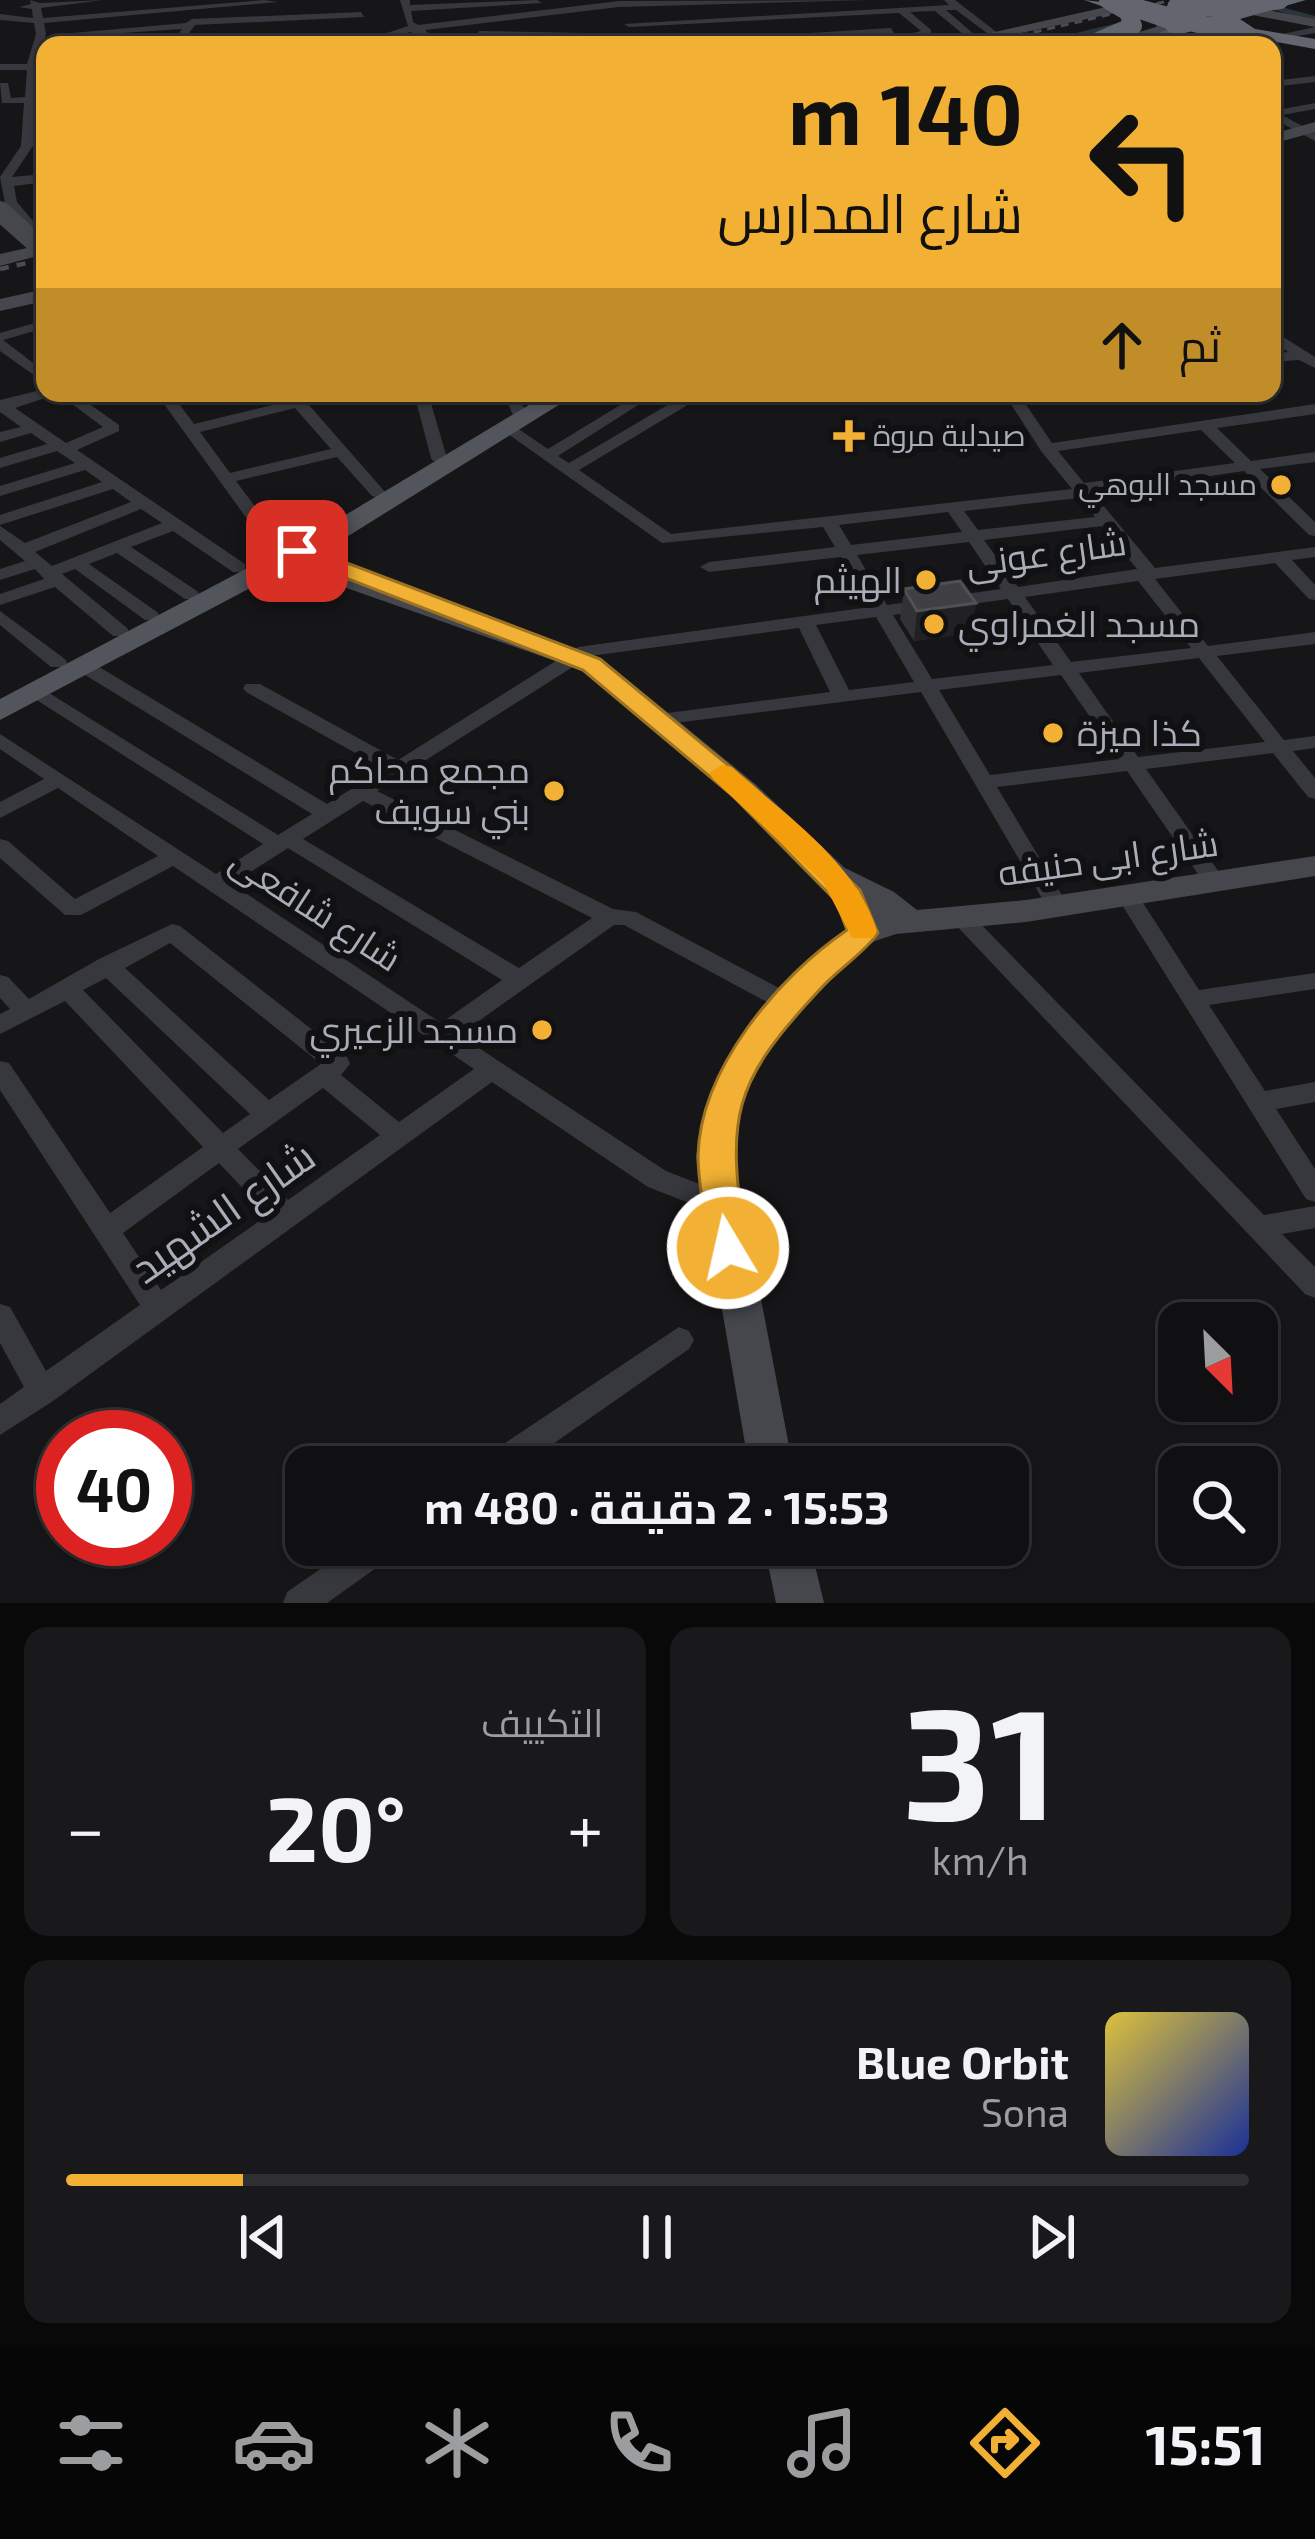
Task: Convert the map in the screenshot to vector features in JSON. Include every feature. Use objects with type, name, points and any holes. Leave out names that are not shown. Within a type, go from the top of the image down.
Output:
[{"type":"highway","points":[[1111,4],[1221,9],[1280,4]]},
{"type":"highway","points":[[1111,4],[1167,25],[1280,4]]},
{"type":"highway","points":[[1111,4],[1241,36]]},
{"type":"highway","points":[[1111,4],[1128,12],[1133,26],[1121,36]]},
{"type":"highway","points":[[1240,12],[1229,22],[1254,36]]},
{"type":"highway","points":[[1207,36],[1197,30],[1218,25],[1248,36]]},
{"type":"highway","points":[[1281,44],[1315,48]]},
{"type":"highway","points":[[1281,46],[1315,48]]},
{"type":"main road","points":[[1154,36],[1167,25]]},
{"type":"main road","points":[[0,711],[120,632],[239,568],[286,552],[512,411]]},
{"type":"main road","points":[[0,694],[71,664],[286,552],[512,411]]},
{"type":"street","points":[[0,13],[35,3],[74,0]]},
{"type":"street","points":[[35,3],[98,0]]},
{"type":"street","points":[[189,19],[199,0]]},
{"type":"street","points":[[572,0],[583,9]]},
{"type":"street","points":[[604,36],[610,15],[644,2],[861,0],[892,31]]},
{"type":"street","points":[[889,0],[932,36]]},
{"type":"street","points":[[776,1],[803,36]]},
{"type":"street","points":[[830,1],[857,33]]},
{"type":"street","points":[[35,3],[41,35],[189,19],[268,2],[352,3]]},
{"type":"street","points":[[268,2],[279,33]]},
{"type":"street","points":[[411,26],[406,4],[536,2],[552,14]]},
{"type":"street","points":[[677,2],[690,36]]},
{"type":"street","points":[[715,2],[746,36]]},
{"type":"street","points":[[445,3],[450,26]]},
{"type":"street","points":[[481,3],[485,34]]},
{"type":"street","points":[[618,11],[681,22],[954,4],[994,34]]},
{"type":"street","points":[[984,36],[1111,4]]},
{"type":"street","points":[[1280,4],[1315,27]]},
{"type":"street","points":[[937,8],[971,36]]},
{"type":"street","points":[[384,36],[411,26],[485,34],[583,9],[653,14]]},
{"type":"street","points":[[0,13],[40,21],[189,19],[279,33],[361,15]]},
{"type":"street","points":[[544,36],[552,14]]},
{"type":"street","points":[[189,19],[235,35]]},
{"type":"street","points":[[817,36],[974,19]]},
{"type":"street","points":[[1138,36],[1167,25]]},
{"type":"street","points":[[257,35],[411,26],[450,26],[485,34]]},
{"type":"street","points":[[1281,37],[1315,27]]},
{"type":"street","points":[[884,36],[918,28]]},
{"type":"street","points":[[100,31],[101,36]]},
{"type":"street","points":[[1281,70],[1315,64]]},
{"type":"street","points":[[0,67],[36,67]]},
{"type":"street","points":[[1281,76],[1294,82]]},
{"type":"street","points":[[4,214],[7,183],[24,148],[36,78]]},
{"type":"street","points":[[1281,83],[1315,79]]},
{"type":"street","points":[[3,91],[7,101],[30,100]]},
{"type":"street","points":[[1281,98],[1315,92]]},
{"type":"street","points":[[1281,112],[1315,106]]},
{"type":"street","points":[[0,161],[36,139]]},
{"type":"street","points":[[24,148],[36,150]]},
{"type":"street","points":[[7,183],[36,179]]},
{"type":"street","points":[[4,214],[36,239]]},
{"type":"street","points":[[4,214],[36,239]]},
{"type":"street","points":[[0,260],[36,242]]},
{"type":"street","points":[[36,326],[0,340],[36,372]]},
{"type":"street","points":[[1281,340],[1309,359]]},
{"type":"street","points":[[0,373],[36,363]]},
{"type":"street","points":[[3,409],[36,397]]},
{"type":"street","points":[[0,464],[114,428],[77,402]]},
{"type":"street","points":[[169,402],[286,552],[573,656],[659,718],[833,875],[856,909],[863,933],[788,1003],[735,1071],[721,1112],[715,1157],[720,1204],[767,1446]]},
{"type":"street","points":[[189,430],[281,402]]},
{"type":"street","points":[[297,402],[377,493]]},
{"type":"street","points":[[423,402],[439,458]]},
{"type":"street","points":[[547,455],[635,402]]},
{"type":"street","points":[[1017,402],[1047,448],[1108,520],[1200,652],[1315,792]]},
{"type":"street","points":[[567,471],[680,403]]},
{"type":"street","points":[[3,409],[239,568]]},
{"type":"street","points":[[1047,448],[1315,409]]},
{"type":"street","points":[[512,411],[547,455],[668,539],[953,507],[1315,457]]},
{"type":"street","points":[[1206,425],[1311,523]]},
{"type":"street","points":[[0,437],[34,428]]},
{"type":"street","points":[[226,479],[341,452]]},
{"type":"street","points":[[0,491],[89,464]]},
{"type":"street","points":[[116,483],[1,531],[120,632]]},
{"type":"street","points":[[0,600],[40,567],[144,502]]},
{"type":"street","points":[[953,507],[1215,882]]},
{"type":"street","points":[[709,567],[1108,520]]},
{"type":"street","points":[[829,521],[1058,907]]},
{"type":"street","points":[[0,575],[77,562],[176,524]]},
{"type":"street","points":[[118,546],[191,595]]},
{"type":"street","name":"شارع عونى","points":[[214,885],[573,656],[609,645],[1315,552]]},
{"type":"street","points":[[1279,556],[1315,595]]},
{"type":"street","points":[[77,562],[151,616]]},
{"type":"street","points":[[0,616],[71,664],[327,814]]},
{"type":"street","points":[[804,620],[841,694]]},
{"type":"street","points":[[659,718],[1315,638]]},
{"type":"street","points":[[254,688],[398,768]]},
{"type":"street","points":[[34,692],[519,979]]},
{"type":"street","name":"شارع شافعى","points":[[0,740],[657,1179],[720,1204]]},
{"type":"street","points":[[984,782],[1315,742]]},
{"type":"street","points":[[0,811],[58,780]]},
{"type":"street","points":[[362,792],[609,917],[628,917],[788,1003]]},
{"type":"street","points":[[0,846],[73,910],[172,857]]},
{"type":"street","name":"شارع ابى حنيفه","points":[[863,933],[911,922],[1058,907],[1315,866]]},
{"type":"street","points":[[833,875],[868,891],[911,922]]},
{"type":"street","points":[[1128,897],[1315,1191]]},
{"type":"street","points":[[441,1035],[609,917]]},
{"type":"street","points":[[962,918],[1315,1286]]},
{"type":"street","points":[[0,1025],[172,932],[335,1060],[336,1070],[107,1230]]},
{"type":"street","points":[[106,965],[269,1116]]},
{"type":"street","points":[[1194,999],[1315,981]]},
{"type":"street","points":[[0,983],[25,1010]]},
{"type":"street","points":[[66,987],[287,1217]]},
{"type":"street","name":"شارع الشهيد","points":[[0,1421],[492,1069]]},
{"type":"street","points":[[0,1070],[158,1309]]},
{"type":"street","points":[[326,1076],[400,1137]]},
{"type":"street","points":[[1258,1102],[1315,1092]]},
{"type":"street","points":[[1257,1227],[1315,1217]]},
{"type":"street","points":[[0,1316],[42,1391]]},
{"type":"street","points":[[525,1446],[679,1340]]},
{"type":"street","points":[[298,1603],[352,1566]]},
{"type":"street","points":[[792,1566],[800,1603]]},
{"type":"building","points":[[960,581],[976,603],[917,611],[904,589]]},
{"type":"waterway","points":[[1258,2],[1315,19]]},
{"type":"waterway","points":[[1072,36],[1130,23]]},
{"type":"railway","points":[[1018,36],[1172,0]]},
{"type":"railway","points":[[0,269],[36,261]]},
{"type":"slow traffic","points":[[722,773],[833,875],[856,909],[862,931]]},
{"type":"place","name":"صيدلية مروة","points":[[849,436]]},
{"type":"place","name":"مسجد البوهي","points":[[1281,485]]},
{"type":"place","name":"الهيثم","points":[[926,580]]},
{"type":"place","name":"مسجد الغمراوي","points":[[934,624]]},
{"type":"place","name":"كذا ميزة","points":[[1053,733]]},
{"type":"place","name":"مجمع محاكم بني سويف","points":[[554,791]]},
{"type":"place","name":"مسجد الزعيري","points":[[542,1030]]},
{"type":"route","points":[[297,551],[591,664],[743,790],[850,897],[863,933],[842,948],[758,1035],[735,1071],[721,1112],[715,1157],[728,1248]]}]
